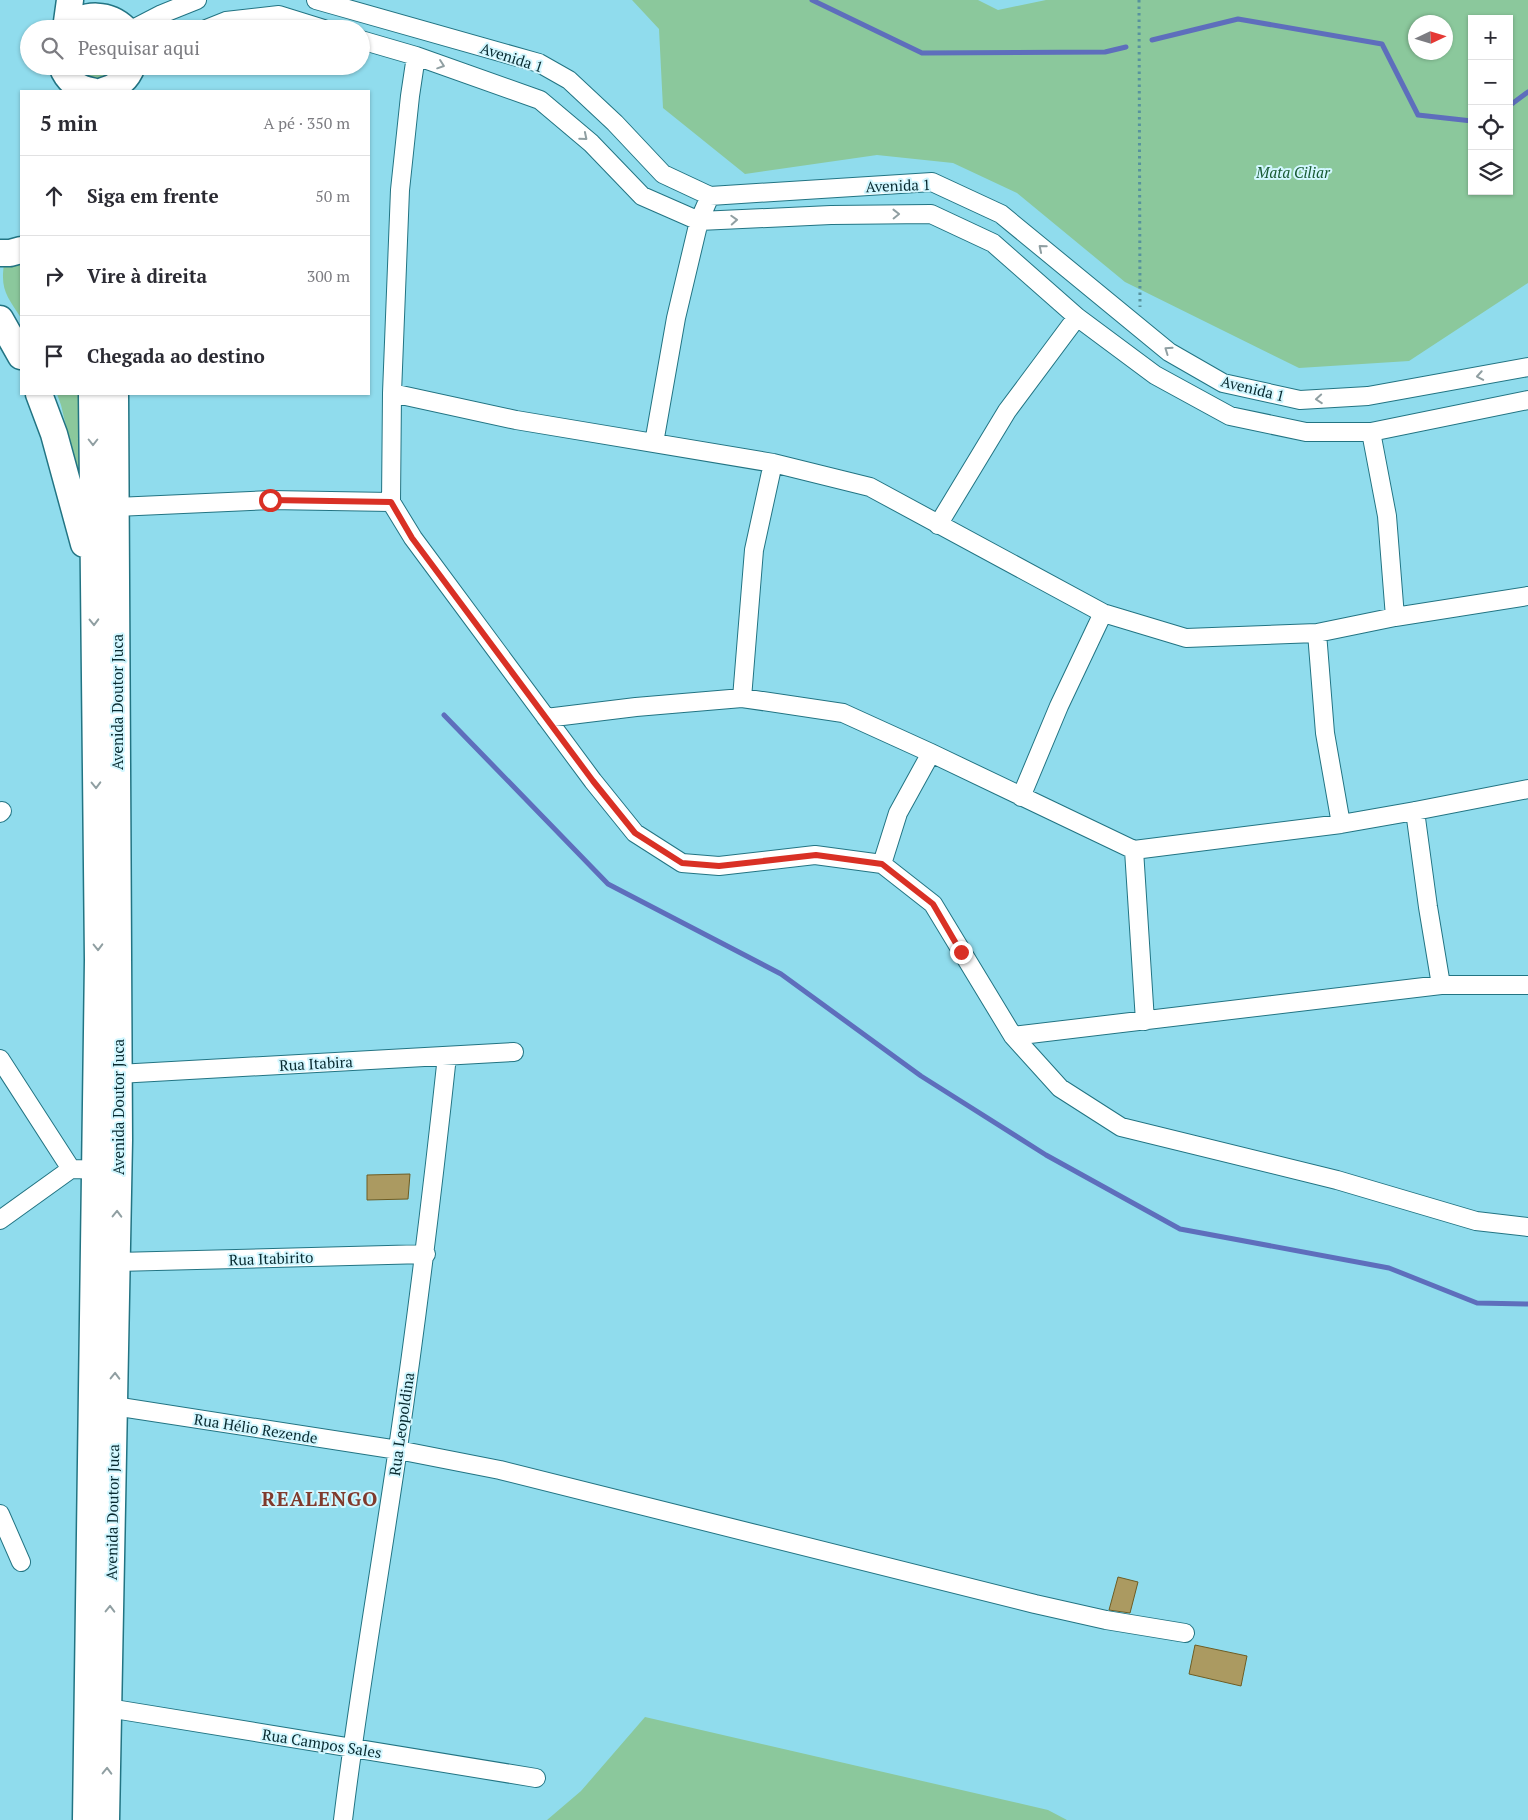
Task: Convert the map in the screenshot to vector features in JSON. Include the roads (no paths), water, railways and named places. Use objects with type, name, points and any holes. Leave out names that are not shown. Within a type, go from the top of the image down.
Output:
[{"type":"main road","points":[[67,20],[70,0]]},
{"type":"main road","points":[[82,20],[94,16],[122,20]]},
{"type":"main road","points":[[60,90],[61,75]]},
{"type":"main road","points":[[67,75],[79,87],[106,90],[125,80],[128,75]]},
{"type":"main road","points":[[0,319],[20,354]]},
{"type":"main road","points":[[39,395],[54,434],[94,588]]},
{"type":"main road","name":"Avenida Doutor Juca","points":[[86,1820],[98,950],[92,395]]},
{"type":"main road","name":"Avenida Doutor Juca","points":[[106,1820],[117,1262],[95,1169],[118,1074],[116,395]]},
{"type":"street","points":[[122,20],[162,14],[197,0]]},
{"type":"street","name":"Avenida 1","points":[[316,0],[539,63],[569,80],[615,123],[663,174],[710,196],[932,182],[1001,214],[1169,352],[1222,383],[1300,400],[1368,396],[1528,368]]},
{"type":"street","points":[[235,20],[279,15],[295,20]]},
{"type":"street","name":"Avenida 1","points":[[370,43],[416,56],[540,100],[591,143],[642,196],[699,221],[831,215],[931,214],[993,243],[1077,317],[1155,375],[1230,416],[1306,432],[1371,432],[1528,400]]},
{"type":"street","points":[[416,56],[400,190],[392,393],[391,502],[412,538],[593,781],[635,833],[682,863],[719,866],[816,855],[882,864],[933,904],[1013,1036],[1060,1088],[1121,1127],[1337,1180],[1476,1221],[1528,1227]]},
{"type":"street","points":[[654,443],[676,318],[699,221],[710,196]]},
{"type":"street","points":[[938,525],[1007,411],[1077,317]]},
{"type":"street","points":[[392,393],[516,420],[773,463],[870,487],[1103,613],[1186,638],[1317,633],[1395,617],[1528,596]]},
{"type":"street","points":[[1371,432],[1387,516],[1395,617]]},
{"type":"street","points":[[742,698],[754,550],[773,463]]},
{"type":"street","points":[[116,507],[270,500],[391,502]]},
{"type":"street","points":[[1021,797],[1059,706],[1103,613]]},
{"type":"street","points":[[1317,633],[1325,733],[1340,824]]},
{"type":"street","points":[[546,718],[636,707],[742,698],[843,713],[1134,850],[1340,824],[1528,789]]},
{"type":"street","points":[[882,864],[898,814],[931,753]]},
{"type":"street","points":[[1415,811],[1428,907],[1442,984]]},
{"type":"street","points":[[1134,850],[1145,1020]]},
{"type":"street","points":[[1013,1036],[1442,984],[1528,984]]},
{"type":"street","name":"Rua Itabira","points":[[118,1074],[514,1052]]},
{"type":"street","name":"Rua Leopoldina","points":[[343,1820],[352,1747],[426,1254],[447,1056]]},
{"type":"street","points":[[0,1059],[95,1169],[0,1220]]},
{"type":"street","name":"Rua Itabirito","points":[[117,1262],[426,1254]]},
{"type":"street","name":"Rua Hélio Rezende","points":[[114,1406],[398,1450],[500,1470],[1035,1604],[1106,1620],[1185,1633]]},
{"type":"street","points":[[0,1514],[21,1562]]},
{"type":"street","name":"Rua Campos Sales","points":[[108,1708],[536,1778]]},
{"type":"waterway","points":[[812,0],[922,53],[1105,52],[1126,47]]},
{"type":"waterway","points":[[1152,40],[1238,19],[1382,44],[1418,115],[1468,121]]},
{"type":"waterway","points":[[1510,105],[1528,92]]},
{"type":"waterway","points":[[444,715],[608,884],[781,974],[921,1076],[1046,1155],[1180,1229],[1389,1268],[1477,1303],[1528,1304]]},
{"type":"district","name":"REALENGO","points":[[320,1498]]},
{"type":"park label","name":"Mata Ciliar","points":[[1293,172]]}]
